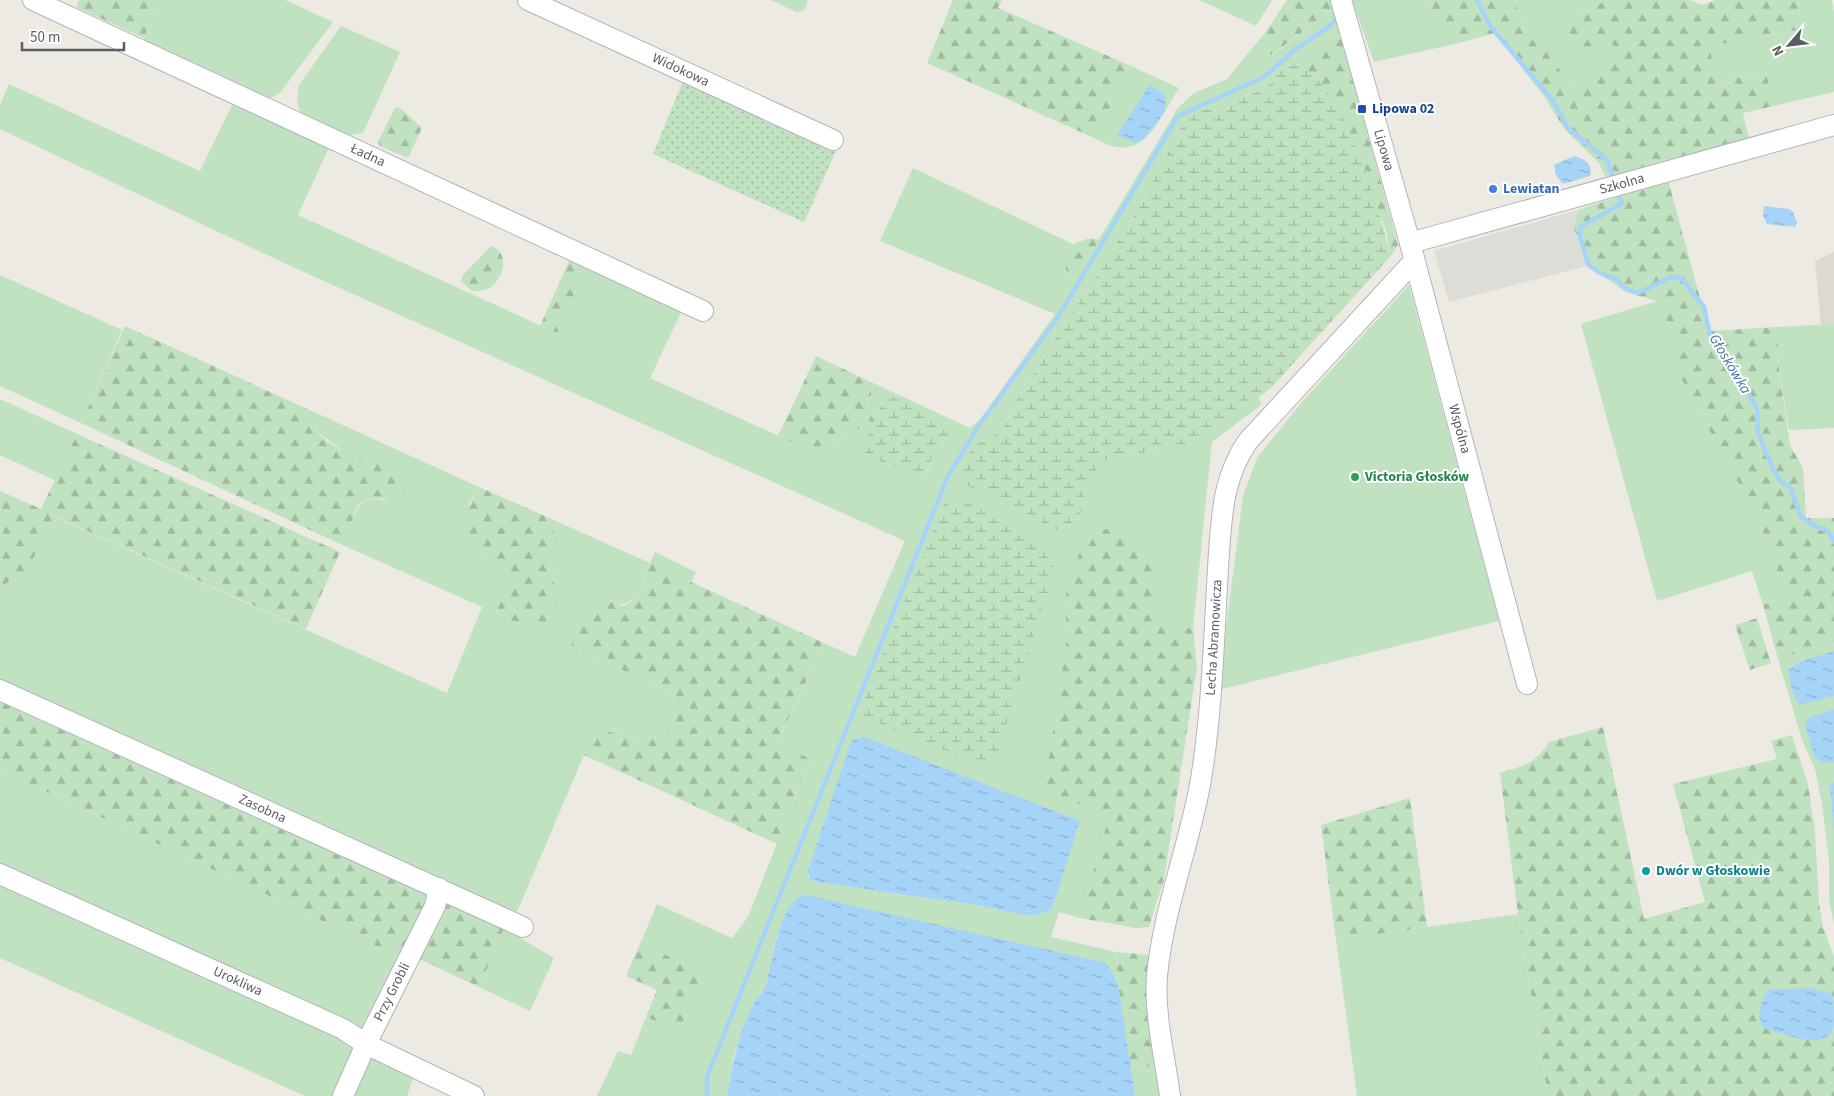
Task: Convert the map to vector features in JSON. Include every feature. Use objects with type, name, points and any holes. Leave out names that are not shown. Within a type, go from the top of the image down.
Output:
[{"type":"street","name":"Ładna","points":[[33,0],[703,312]]},
{"type":"street","name":"Widokowa","points":[[528,0],[833,140]]},
{"type":"street","name":"Lipowa","points":[[1341,2],[1412,252]]},
{"type":"street","name":"Szkolna","points":[[1412,252],[1576,196],[1834,125]]},
{"type":"street","name":"Wspólna","points":[[1412,252],[1527,684]]},
{"type":"street","name":"Lecha Abramowicza","points":[[1170,1096],[1158,1010],[1157,979],[1160,946],[1200,785],[1209,697],[1222,519],[1227,483],[1236,459],[1248,441],[1412,252]]},
{"type":"street","name":"Zasobna","points":[[0,690],[523,927]]},
{"type":"street","name":"Urokliwa","points":[[0,874],[343,1029],[366,1044],[474,1096]]},
{"type":"street","name":"Przy Grobli","points":[[343,1096],[366,1044],[435,906],[440,888]]},
{"type":"shaded area","points":[[1578,210],[1574,228],[1587,266],[1449,302],[1434,251]]},
{"type":"shaded area","points":[[1834,252],[1834,324],[1821,325],[1815,261]]},
{"type":"green space","points":[[79,0],[161,0],[144,38],[76,7]]},
{"type":"green space","points":[[161,0],[285,0],[333,22],[280,93],[271,98],[259,99],[142,43]]},
{"type":"green space","points":[[771,0],[808,0],[804,11],[796,12]]},
{"type":"green space","points":[[953,0],[1002,0],[998,8],[1131,66],[1094,138],[927,63]]},
{"type":"green space","points":[[1199,0],[1272,0],[1256,26]]},
{"type":"green space","points":[[1287,0],[1331,0],[1333,10],[1271,55],[1264,34]]},
{"type":"green space","points":[[1352,0],[1425,0],[1444,21],[1459,43],[1374,62]]},
{"type":"green space","points":[[1425,0],[1515,0],[1516,7],[1572,88],[1594,79],[1595,71],[1605,62],[1623,59],[1621,51],[1611,44],[1579,54],[1572,49],[1567,40],[1573,15],[1608,0],[1689,0],[1703,5],[1715,0],[1798,0],[1802,29],[1709,46],[1717,82],[1766,72],[1774,106],[1743,113],[1749,139],[1657,162],[1606,178],[1599,163],[1565,130],[1543,95],[1495,33],[1459,43],[1444,21]]},
{"type":"green space","points":[[1515,0],[1608,0],[1573,15],[1579,54],[1611,44],[1622,51],[1623,59],[1605,62],[1594,79],[1572,88],[1516,7]]},
{"type":"green space","points":[[1798,0],[1832,0],[1834,13],[1834,92],[1774,106],[1766,72],[1716,82],[1709,46],[1802,29]]},
{"type":"green space","points":[[1333,10],[1339,30],[1296,64],[1284,67],[1265,89],[1241,97],[1181,128],[1136,213],[1022,391],[1002,431],[977,444],[966,485],[1057,530],[1067,530],[1081,513],[1087,486],[1102,461],[1195,442],[1259,396],[1261,405],[1212,442],[1193,628],[1180,627],[1155,611],[1156,581],[1065,598],[1067,640],[1109,816],[1080,918],[1059,912],[1051,937],[1116,952],[1118,985],[1112,972],[795,900],[776,938],[765,986],[753,1006],[734,1054],[727,1096],[597,1096],[618,1051],[631,1055],[646,1017],[680,1031],[704,972],[640,944],[657,904],[732,938],[748,917],[810,760],[777,744],[824,643],[855,657],[905,541],[297,269],[0,129],[0,105],[9,84],[200,171],[235,99],[331,143],[298,215],[557,333],[588,264],[683,308],[650,378],[826,457],[844,434],[861,428],[871,433],[862,446],[867,455],[921,479],[927,472],[935,451],[946,439],[881,404],[875,421],[868,411],[873,383],[970,428],[981,418],[1055,314],[880,241],[913,168],[1073,244],[1066,264],[1067,274],[1072,284],[1178,108],[1194,93],[1227,79],[1264,34],[1272,55]],"holes":[[[851,742],[1038,915],[1023,915],[976,905],[816,882],[808,876]]]},
{"type":"green space","points":[[341,26],[400,52],[363,133],[342,139],[308,120],[298,106],[297,97],[299,85]]},
{"type":"green space","points":[[1339,30],[1398,245],[1390,257],[1386,230],[1356,152],[1316,77],[1296,64]]},
{"type":"green space","points":[[1296,64],[1313,75],[1327,91],[1339,111],[1372,189],[1390,257],[1271,388],[1223,424],[1195,442],[1102,461],[1087,486],[1081,513],[1067,530],[1057,530],[966,485],[962,477],[965,458],[977,444],[1002,431],[1022,391],[1136,213],[1181,128],[1195,113],[1265,89],[1284,67]]},
{"type":"green space","points":[[1131,66],[1179,88],[1161,118],[1146,137],[1137,144],[1127,147],[1116,147],[1094,138]]},
{"type":"green space","points":[[683,81],[836,151],[804,222],[653,154]]},
{"type":"green space","points":[[399,107],[422,128],[409,156],[406,157],[380,146],[378,142],[395,108]]},
{"type":"green space","points":[[1668,180],[1709,331],[1777,327],[1779,370],[1790,445],[1803,468],[1806,518],[1834,518],[1834,642],[1778,659],[1763,605],[1787,595],[1755,514],[1679,374],[1679,337],[1668,324],[1657,301],[1628,293],[1587,266],[1574,228],[1578,210]]},
{"type":"green space","points":[[1090,238],[1099,240],[1072,284],[1067,274],[1066,260],[1073,244]]},
{"type":"green space","points":[[491,246],[501,253],[503,258],[500,276],[490,288],[472,291],[461,281],[463,275]]},
{"type":"green space","points":[[571,257],[588,264],[557,333],[540,326]]},
{"type":"green space","points":[[0,275],[122,330],[81,423],[0,386]]},
{"type":"green space","name":"Victoria Głosków","points":[[1409,285],[1499,621],[1218,690],[1243,496],[1257,458],[1302,402]]},
{"type":"green space","points":[[1657,301],[1668,324],[1679,337],[1679,374],[1755,514],[1787,595],[1763,605],[1752,571],[1657,601],[1581,324]]},
{"type":"green space","points":[[1834,324],[1834,428],[1789,430],[1779,370],[1777,327]]},
{"type":"green space","points":[[125,326],[312,411],[312,420],[315,428],[325,439],[358,457],[404,474],[406,485],[404,491],[392,497],[362,502],[357,507],[350,526],[338,543],[81,423]]},
{"type":"green space","points":[[816,356],[873,383],[868,411],[875,421],[871,433],[861,428],[844,434],[826,457],[778,436]]},
{"type":"green space","points":[[888,394],[943,420],[951,429],[921,479],[867,455],[862,446]]},
{"type":"green space","points":[[0,399],[77,434],[56,481],[0,455]]},
{"type":"green space","points":[[312,411],[479,487],[469,503],[480,556],[502,572],[509,582],[496,613],[541,633],[552,609],[555,591],[550,551],[556,521],[650,563],[641,588],[632,600],[619,604],[609,602],[582,618],[575,630],[572,647],[671,692],[677,710],[671,736],[641,739],[600,730],[584,755],[517,912],[511,913],[0,682],[0,587],[26,573],[53,516],[447,693],[482,607],[338,543],[362,503],[371,499],[386,500],[341,449],[318,433],[312,422]]},
{"type":"green space","points":[[77,434],[340,552],[306,629],[54,516],[26,573],[0,587],[0,491],[41,509]]},
{"type":"green space","points":[[479,487],[556,521],[550,551],[555,591],[552,609],[541,633],[496,613],[509,582],[473,548],[466,531],[467,513]]},
{"type":"green space","points":[[956,497],[1044,542],[1054,558],[1054,572],[997,754],[989,768],[858,715],[946,499]]},
{"type":"green space","points":[[1112,528],[1146,550],[1156,581],[1156,611],[1180,627],[1193,628],[1197,667],[1164,879],[1149,927],[1137,928],[1080,918],[1109,816],[1044,790],[1067,640],[1065,598],[1086,533]]},
{"type":"green space","points":[[655,552],[696,572],[691,583],[650,563]]},
{"type":"green space","points":[[650,563],[824,643],[777,743],[810,759],[777,844],[584,755],[600,730],[640,739],[671,736],[677,710],[671,692],[572,647],[573,632],[582,616],[593,607],[604,602],[621,605],[628,604],[639,591]]},
{"type":"green space","points":[[1757,618],[1771,663],[1750,670],[1735,625]]},
{"type":"green space","points":[[1834,642],[1834,925],[1829,900],[1829,860],[1822,804],[1815,769],[1802,740],[1778,659]]},
{"type":"green space","points":[[0,702],[430,896],[402,958],[0,770]]},
{"type":"green space","points":[[1603,727],[1644,919],[1705,902],[1673,784],[1777,759],[1771,741],[1792,735],[1808,784],[1815,832],[1819,903],[1823,927],[1834,957],[1834,1096],[1548,1096],[1518,914],[1500,773],[1534,760],[1549,742]]},
{"type":"green space","points":[[0,770],[402,958],[367,1030],[360,1033],[0,867]]},
{"type":"green space","points":[[1410,798],[1427,927],[1336,940],[1321,825]]},
{"type":"green space","points":[[0,880],[357,1041],[337,1096],[305,1096],[0,958]]},
{"type":"green space","points":[[451,902],[504,928],[479,987],[417,958],[444,908]]},
{"type":"green space","points":[[1518,914],[1548,1096],[1357,1096],[1336,940]]},
{"type":"green space","points":[[504,928],[554,958],[530,1011],[479,987]]},
{"type":"green space","points":[[640,944],[705,972],[680,1031],[646,1017],[657,990],[626,976]]},
{"type":"green space","points":[[1116,952],[1149,955],[1156,1067],[1130,1066],[1118,985]]},
{"type":"green space","points":[[373,1056],[414,1076],[407,1096],[349,1096],[368,1058]]},
{"type":"green space","points":[[1130,1066],[1156,1067],[1160,1096],[1135,1096]]},
{"type":"water","points":[[1150,84],[1165,95],[1165,111],[1144,139],[1135,143],[1117,135]]},
{"type":"water","points":[[1574,156],[1585,160],[1589,165],[1591,168],[1590,176],[1563,184],[1556,175],[1554,165]]},
{"type":"water","points":[[1764,206],[1789,209],[1793,212],[1797,223],[1795,227],[1767,224],[1763,216]]},
{"type":"water","points":[[1834,651],[1834,696],[1799,705],[1792,691],[1788,670],[1799,662]]},
{"type":"water","points":[[1834,709],[1834,762],[1821,763],[1815,757],[1805,726],[1808,718]]},
{"type":"water","points":[[864,737],[1080,821],[1052,909],[1037,915],[1023,915],[976,905],[816,882],[810,879],[808,871],[851,741]]},
{"type":"water","points":[[1834,781],[1834,834],[1830,787]]},
{"type":"water","points":[[801,896],[811,896],[1106,963],[1118,985],[1135,1096],[727,1096],[739,1040],[752,1007],[766,984],[782,923],[793,902]]},
{"type":"water","points":[[1810,988],[1832,994],[1834,1021],[1832,1032],[1826,1038],[1806,1040],[1763,1028],[1759,1013],[1768,990]]},
{"type":"waterway","name":"Głoskówka","points":[[1477,0],[1491,27],[1554,102],[1568,128],[1607,160],[1614,180]]},
{"type":"waterway","points":[[707,1096],[707,1077],[948,476],[980,424],[1058,317],[1178,116],[1264,77],[1296,49],[1331,25],[1339,15]]},
{"type":"waterway","name":"Głoskówka","points":[[1617,190],[1622,203],[1581,227],[1580,236],[1588,264],[1598,272],[1618,280],[1624,288],[1638,293],[1671,277],[1681,278],[1704,307],[1710,335],[1743,384],[1757,409],[1758,433],[1773,469],[1781,482],[1790,487],[1801,517],[1815,526],[1828,531],[1834,542]]},
{"type":"place","name":"Lipowa 02","points":[[1362,109]]},
{"type":"place","name":"Lewiatan","points":[[1493,189]]},
{"type":"place","name":"Victoria Głosków","points":[[1355,477]]},
{"type":"place","name":"Dwór w Głoskowie","points":[[1646,871]]}]
